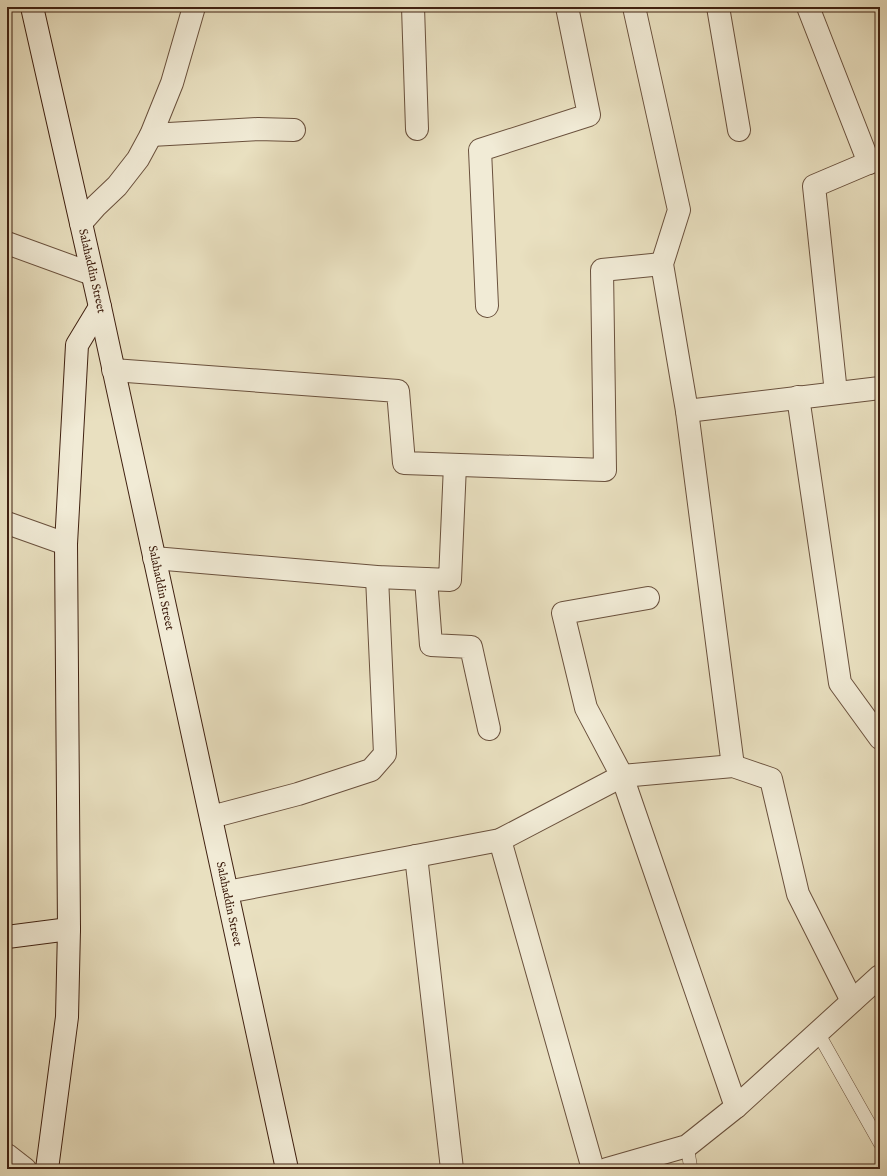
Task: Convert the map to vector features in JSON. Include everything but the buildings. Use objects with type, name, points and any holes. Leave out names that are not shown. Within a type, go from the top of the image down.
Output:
[{"type":"street","name":"Salahaddin Street","points":[[32,7],[114,370],[287,1169]]},
{"type":"street","points":[[81,223],[117,186],[138,159],[151,135],[172,83],[194,7]]},
{"type":"street","points":[[413,7],[417,129]]},
{"type":"street","points":[[487,306],[480,150],[589,115],[567,7]]},
{"type":"street","points":[[634,7],[679,210],[662,264],[687,411],[733,766]]},
{"type":"street","points":[[718,7],[739,130]]},
{"type":"street","points":[[808,7],[875,160],[814,186],[836,393]]},
{"type":"street","points":[[151,135],[258,129],[294,130]]},
{"type":"street","points":[[7,243],[92,274]]},
{"type":"street","points":[[114,370],[398,391],[404,464],[605,470],[602,270],[662,264]]},
{"type":"street","points":[[47,1169],[67,1017],[69,929],[66,544],[77,345],[100,307]]},
{"type":"street","points":[[687,411],[880,388]]},
{"type":"street","points":[[798,398],[840,683],[880,738]]},
{"type":"street","points":[[154,558],[377,577],[450,580],[455,465]]},
{"type":"street","points":[[7,523],[66,544]]},
{"type":"street","points":[[211,818],[298,794],[371,770],[386,754],[377,577]]},
{"type":"street","points":[[426,579],[431,645],[471,647],[489,729]]},
{"type":"street","points":[[648,598],[563,613],[586,708],[622,776],[736,1107]]},
{"type":"street","points":[[227,892],[500,840],[622,776],[733,766],[771,779],[798,894],[852,1001]]},
{"type":"street","points":[[500,840],[593,1169]]},
{"type":"street","points":[[416,856],[452,1169]]},
{"type":"street","points":[[7,937],[69,929]]},
{"type":"street","points":[[607,1169],[687,1146],[736,1107],[880,976]]},
{"type":"street","points":[[7,1154],[25,1169]]},
{"type":"lane","points":[[818,1033],[880,1143]]},
{"type":"lane","points":[[687,1146],[691,1169]]}]
